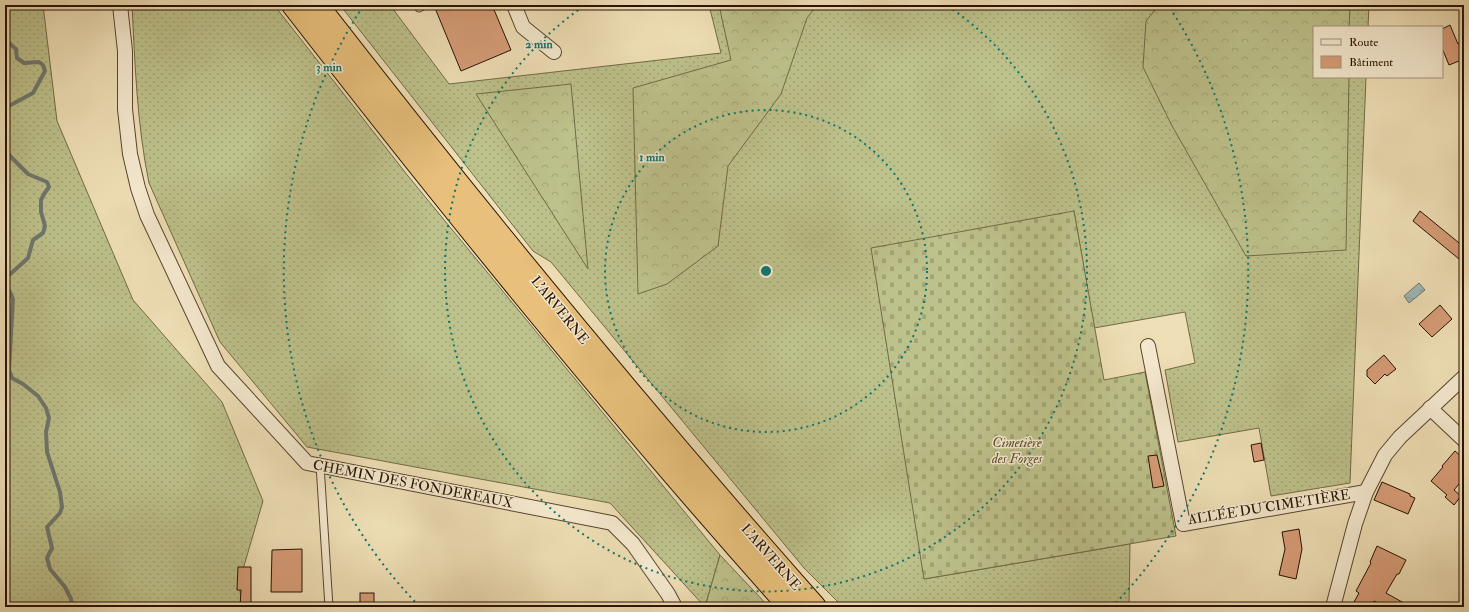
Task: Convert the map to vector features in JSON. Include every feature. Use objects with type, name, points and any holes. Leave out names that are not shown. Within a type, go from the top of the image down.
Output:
[{"type":"highway","name":"L'ARVERNE","points":[[293,5],[360,92],[550,328],[728,538],[790,607]]},
{"type":"highway","name":"L'ARVERNE","points":[[317,5],[458,184],[564,315],[675,447],[815,607]]},
{"type":"street","name":"CHEMIN DES FONDEREAUX","points":[[120,5],[125,51],[125,109],[130,154],[138,188],[147,215],[218,366],[307,463],[612,523],[633,544],[668,594],[674,607]]},
{"type":"street","points":[[514,5],[523,27],[554,52]]},
{"type":"street","name":"ALLÉE DU CIMETIÈRE","points":[[1148,346],[1183,524],[1366,492]]},
{"type":"street","points":[[1333,607],[1355,524],[1366,492],[1385,455],[1400,437],[1464,377]]},
{"type":"street","points":[[1430,408],[1464,440]]},
{"type":"lane","points":[[418,5],[419,8],[425,5]]},
{"type":"lane","points":[[320,466],[329,607]]},
{"type":"green space","points":[[5,5],[43,5],[57,121],[133,300],[222,402],[263,501],[239,583],[242,607],[5,607]]},
{"type":"green space","points":[[132,5],[274,5],[408,176],[720,555],[705,607],[610,503],[307,447],[220,342],[149,183],[139,117]]},
{"type":"green space","points":[[340,5],[390,5],[449,84],[721,53],[709,5],[1369,5],[1368,26],[1313,26],[1313,78],[1366,78],[1350,483],[1271,496],[1259,428],[1178,442],[1165,370],[1195,363],[1185,312],[1094,328],[1074,211],[924,579],[1130,544],[1129,607],[843,607],[804,568],[551,262],[533,251]]},
{"type":"green space","points":[[719,5],[817,5],[807,18],[781,94],[728,166],[718,246],[667,284],[638,294],[633,88],[731,60]]},
{"type":"green space","points":[[1159,5],[1350,5],[1349,26],[1313,26],[1313,78],[1349,78],[1346,250],[1246,256],[1171,124],[1143,67],[1146,21]]},
{"type":"green space","points":[[571,84],[588,269],[476,94]]},
{"type":"green space","name":"Cimetière des Forges","points":[[1074,211],[1104,380],[1145,372],[1176,536],[924,579],[871,248]]},
{"type":"green space","points":[[720,555],[769,607],[705,607]]},
{"type":"water","points":[[1419,283],[1425,290],[1409,303],[1404,296]]},
{"type":"building","points":[[441,5],[492,5],[511,50],[461,71],[435,8]]},
{"type":"building","points":[[1450,25],[1458,44],[1464,44],[1464,59],[1449,65],[1443,50],[1443,28]]},
{"type":"building","points":[[1420,211],[1464,247],[1464,253],[1459,259],[1413,221]]},
{"type":"building","points":[[1440,305],[1452,319],[1432,337],[1419,324]]},
{"type":"building","points":[[1384,355],[1396,369],[1387,376],[1385,374],[1375,384],[1367,376],[1367,370]]},
{"type":"building","points":[[1261,443],[1264,460],[1254,462],[1251,445]]},
{"type":"building","points":[[1455,451],[1464,459],[1464,478],[1454,490],[1461,496],[1454,505],[1445,497],[1447,495],[1431,481]]},
{"type":"building","points":[[1157,455],[1164,486],[1153,488],[1148,456]]},
{"type":"building","points":[[1382,482],[1410,494],[1410,496],[1415,498],[1408,514],[1374,500]]},
{"type":"building","points":[[1299,529],[1302,549],[1296,579],[1279,575],[1285,549],[1282,532]]},
{"type":"building","points":[[1377,546],[1406,560],[1399,574],[1397,574],[1386,593],[1411,607],[1386,607],[1374,601],[1371,607],[1363,607],[1354,602],[1359,593],[1356,591],[1371,563],[1370,562]]},
{"type":"building","points":[[302,549],[302,592],[271,592],[272,550]]},
{"type":"building","points":[[238,567],[251,567],[251,607],[240,607],[241,590],[237,590]]},
{"type":"building","points":[[360,593],[374,593],[374,607],[360,607]]},
{"type":"waterway","points":[[5,43],[9,43],[16,49],[17,58],[24,63],[39,62],[43,65],[45,71],[33,93],[5,108]]},
{"type":"waterway","points":[[5,151],[28,174],[47,182],[49,187],[41,200],[41,212],[45,226],[43,233],[33,240],[28,258],[5,280]]},
{"type":"waterway","points":[[5,287],[10,292],[13,299],[9,370],[12,378],[23,384],[38,396],[46,408],[49,418],[46,432],[47,452],[60,492],[62,507],[60,513],[47,527],[52,548],[47,558],[50,569],[65,587],[71,599],[72,607]]}]
